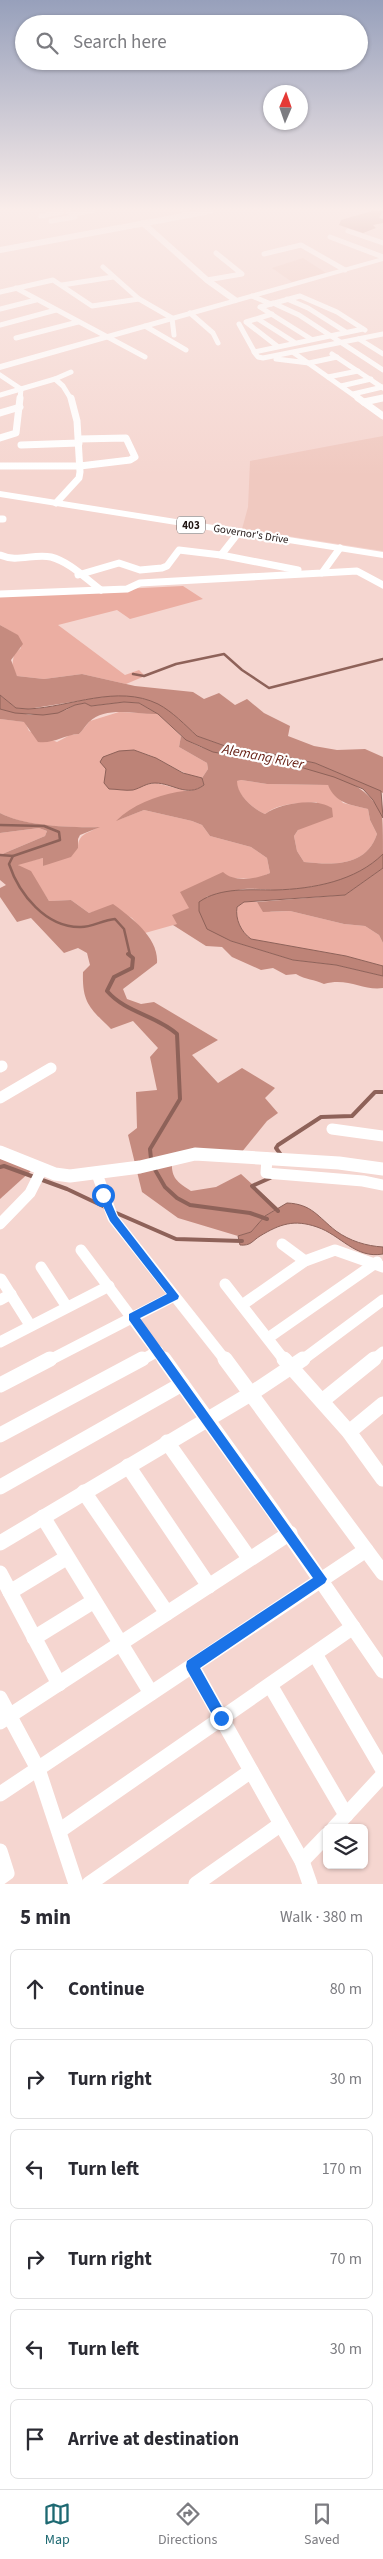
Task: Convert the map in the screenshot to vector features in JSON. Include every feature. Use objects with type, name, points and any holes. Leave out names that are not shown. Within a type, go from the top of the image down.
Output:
[{"type":"main road","points":[[0,366],[240,299]]},
{"type":"main road","name":"Governor's Drive","points":[[0,494],[383,554]]},
{"type":"street","points":[[82,299],[92,306],[139,299],[172,318],[174,335]]},
{"type":"street","points":[[259,299],[299,315],[383,370]]},
{"type":"street","points":[[291,299],[260,308],[311,339]]},
{"type":"street","points":[[307,299],[337,312],[383,341]]},
{"type":"street","points":[[0,309],[36,300],[145,357]]},
{"type":"street","points":[[287,300],[308,308],[346,332]]},
{"type":"street","points":[[0,325],[56,310]]},
{"type":"street","points":[[190,313],[213,333],[218,343]]},
{"type":"street","points":[[272,314],[236,324],[258,357],[309,363],[337,358]]},
{"type":"street","points":[[258,318],[294,342]]},
{"type":"street","points":[[16,338],[78,322]]},
{"type":"street","points":[[246,322],[277,346]]},
{"type":"street","points":[[145,326],[186,350]]},
{"type":"street","points":[[254,351],[363,329]]},
{"type":"street","points":[[263,358],[383,334]]},
{"type":"street","points":[[249,343],[268,339]]},
{"type":"street","points":[[360,339],[383,354]]},
{"type":"street","points":[[322,347],[383,387]]},
{"type":"street","points":[[294,352],[383,416]]},
{"type":"street","points":[[302,358],[330,352]]},
{"type":"street","points":[[316,368],[344,362]]},
{"type":"street","points":[[328,377],[358,371]]},
{"type":"street","points":[[0,395],[55,379],[71,372]]},
{"type":"street","points":[[0,375],[21,389]]},
{"type":"street","points":[[55,379],[71,396],[79,441],[80,466],[79,478],[56,503]]},
{"type":"street","points":[[341,386],[371,379]]},
{"type":"street","points":[[353,394],[383,387]]},
{"type":"street","points":[[0,438],[16,433],[21,389]]},
{"type":"street","points":[[364,402],[383,398]]},
{"type":"street","points":[[0,413],[20,407]]},
{"type":"street","points":[[375,410],[383,408]]},
{"type":"street","points":[[0,466],[80,466],[130,460],[134,457],[126,438],[21,445]]},
{"type":"street","points":[[220,555],[239,532]]},
{"type":"street","points":[[169,548],[220,555],[318,573]]},
{"type":"street","points":[[318,573],[340,548]]},
{"type":"street","points":[[78,575],[119,563],[140,570],[162,568],[167,566],[179,550]]},
{"type":"street","points":[[0,555],[14,558],[50,557],[58,560],[101,590]]},
{"type":"street","points":[[0,594],[127,588],[140,583],[357,572],[383,585]]},
{"type":"street","points":[[0,1098],[51,1068]]},
{"type":"street","points":[[332,1129],[383,1136]]},
{"type":"street","points":[[0,1152],[40,1175],[93,1175],[195,1154],[340,1163],[383,1169]]},
{"type":"street","points":[[267,1158],[266,1173],[363,1181],[383,1185]]},
{"type":"street","points":[[0,1224],[30,1193],[40,1175]]},
{"type":"street","points":[[93,1175],[113,1218],[252,1393],[383,1573]]},
{"type":"street","points":[[282,1244],[305,1262]]},
{"type":"street","points":[[81,1250],[133,1317],[290,1533],[383,1671]]},
{"type":"street","points":[[242,1305],[305,1262],[335,1250],[380,1264]]},
{"type":"street","points":[[268,1338],[380,1264]]},
{"type":"street","points":[[42,1267],[67,1307]]},
{"type":"street","points":[[2,1279],[5,1297],[30,1325]]},
{"type":"street","points":[[225,1284],[291,1368],[350,1432],[382,1476]]},
{"type":"street","points":[[0,1342],[109,1286]]},
{"type":"street","points":[[0,1385],[174,1296]]},
{"type":"street","points":[[0,1543],[206,1418],[252,1393],[291,1368],[383,1300]]},
{"type":"street","points":[[0,1435],[158,1351]]},
{"type":"street","points":[[322,1401],[383,1352]]},
{"type":"street","points":[[0,1487],[182,1384]]},
{"type":"street","points":[[350,1432],[383,1404]]},
{"type":"street","points":[[167,1442],[249,1558]]},
{"type":"street","points":[[128,1466],[209,1586]]},
{"type":"street","points":[[84,1492],[167,1613]]},
{"type":"street","points":[[43,1517],[66,1558],[122,1644],[151,1693]]},
{"type":"street","points":[[4,1720],[122,1644],[249,1558],[290,1533]]},
{"type":"street","points":[[0,1794],[366,1550]]},
{"type":"street","points":[[10,1592],[66,1558]]},
{"type":"street","points":[[0,1573],[59,1684]]},
{"type":"street","points":[[34,1638],[94,1601]]},
{"type":"street","points":[[59,1831],[353,1627]]},
{"type":"street","points":[[315,1654],[383,1770]]},
{"type":"street","points":[[192,1666],[302,1861],[310,1884]]},
{"type":"street","points":[[270,1685],[346,1815]]},
{"type":"street","points":[[0,1698],[4,1720],[38,1769],[76,1884]]},
{"type":"street","points":[[89,1884],[251,1771]]},
{"type":"street","points":[[338,1824],[383,1775]]},
{"type":"street","points":[[196,1884],[281,1824]]},
{"type":"street","points":[[302,1861],[323,1839]]},
{"type":"street","points":[[0,1851],[6,1878]]},
{"type":"shaded area","points":[[383,436],[383,551],[242,529],[248,507],[250,461]]},
{"type":"shaded area","points":[[183,586],[203,599],[130,619],[117,610],[58,625],[125,675],[139,670],[145,676],[126,684],[82,674],[44,679],[17,676],[12,667],[14,654],[21,648],[17,635],[0,625],[0,595]]},
{"type":"shaded area","points":[[0,625],[18,635],[23,644],[11,660],[17,676],[44,679],[82,674],[135,686],[193,692],[204,699],[219,693],[235,705],[247,699],[264,713],[290,726],[288,736],[314,746],[337,750],[365,749],[383,757],[383,793],[315,763],[263,752],[242,752],[197,736],[173,714],[145,699],[103,697],[28,709],[16,708],[0,695]]},
{"type":"shaded area","points":[[124,702],[139,703],[158,714],[113,712],[104,714],[89,722],[79,734],[44,742],[38,742],[24,722],[0,719],[0,709],[31,715],[66,710],[75,705],[85,703],[92,706]]},
{"type":"shaded area","points":[[119,712],[158,714],[181,736],[179,747],[207,763],[208,769],[202,778],[196,777],[134,750],[106,769],[109,789],[132,790],[143,785],[156,783],[187,791],[162,797],[118,820],[144,810],[192,821],[202,825],[210,836],[251,847],[267,858],[270,873],[256,879],[229,878],[189,908],[177,924],[145,933],[132,918],[110,907],[89,913],[71,900],[49,901],[38,884],[17,864],[43,858],[43,866],[78,848],[78,843],[84,834],[98,827],[34,823],[21,821],[0,813],[0,719],[25,722],[29,731],[57,742],[70,735],[79,734],[90,721]]},
{"type":"shaded area","points":[[181,736],[203,748],[230,756],[320,772],[347,781],[368,795],[382,816],[383,830],[383,854],[372,864],[347,877],[319,886],[275,890],[244,889],[206,897],[224,937],[231,941],[293,960],[336,965],[383,976],[383,988],[369,988],[341,982],[324,984],[296,974],[286,975],[273,968],[261,970],[232,957],[222,947],[206,946],[173,925],[177,924],[172,915],[189,908],[180,892],[223,872],[239,879],[258,877],[270,873],[267,858],[251,847],[210,836],[202,825],[192,821],[144,810],[116,821],[129,810],[145,802],[181,791],[194,790],[204,785],[202,778],[208,769],[207,763],[179,747]],"holes":[[[237,781],[267,784],[328,785],[339,799],[368,809],[370,820],[377,834],[372,845],[365,853],[347,862],[326,864],[304,862],[297,851],[294,836],[298,830],[333,817],[332,808],[308,802],[289,804],[265,814],[246,801]]]},
{"type":"shaded area","points":[[236,781],[267,784],[328,785],[343,803],[368,809],[370,820],[377,834],[372,845],[365,853],[347,862],[326,864],[304,862],[297,851],[294,836],[317,802],[283,805],[265,814],[256,809],[242,796]]},
{"type":"shaded area","points":[[0,813],[22,821],[35,823],[100,827],[80,835],[78,848],[71,857],[43,866],[43,858],[18,865],[31,871],[49,901],[71,900],[89,913],[113,904],[136,922],[154,945],[157,963],[123,989],[127,999],[141,1004],[154,1002],[218,1040],[192,1055],[218,1083],[242,1068],[275,1088],[265,1098],[278,1113],[267,1121],[241,1153],[172,1163],[174,1177],[191,1191],[216,1187],[241,1174],[278,1208],[265,1216],[251,1232],[238,1236],[178,1218],[142,1192],[128,1135],[137,1128],[136,1092],[157,1090],[150,1057],[158,1048],[133,1021],[111,1029],[93,1010],[86,998],[83,982],[83,972],[90,965],[87,953],[78,948],[64,953],[31,918],[17,922],[0,897],[0,888],[6,885],[0,880],[0,855],[45,836],[47,831],[39,828],[0,833]]},
{"type":"shaded area","points":[[39,828],[47,831],[45,836],[0,855],[0,833]]},
{"type":"shaded area","points":[[383,868],[383,943],[379,935],[365,926],[344,924],[290,911],[263,912],[257,902],[345,895]]},
{"type":"shaded area","points":[[244,902],[257,902],[260,906],[271,912],[290,911],[344,924],[365,926],[379,935],[383,943],[383,966],[346,956],[251,939],[244,933],[237,916],[237,907]]},
{"type":"shaded area","points":[[0,1158],[32,1170],[0,1199]]},
{"type":"water","name":"Alemang River","points":[[0,695],[16,708],[28,709],[110,696],[142,698],[158,704],[169,711],[197,736],[242,752],[263,752],[315,763],[381,791],[383,818],[373,800],[363,789],[334,777],[300,767],[213,752],[186,740],[158,714],[139,703],[124,702],[91,706],[85,703],[75,705],[58,713],[43,715],[15,713],[0,709]]},
{"type":"water","points":[[134,750],[156,758],[183,773],[202,778],[204,785],[192,790],[155,783],[133,790],[109,789],[104,783],[106,769],[100,762],[103,757],[119,751]]},
{"type":"water","points":[[383,854],[383,868],[345,895],[244,902],[237,907],[237,916],[244,933],[251,939],[346,956],[383,966],[383,976],[336,965],[293,960],[231,941],[207,929],[199,911],[199,902],[216,894],[246,890],[304,888],[333,882],[360,871]]},
{"type":"water","points":[[287,1203],[309,1209],[341,1235],[364,1244],[383,1247],[383,1254],[373,1255],[356,1250],[326,1231],[301,1223],[281,1226],[267,1232],[249,1244],[240,1245],[238,1236],[251,1232],[265,1216]]},
{"type":"waterway","points":[[133,674],[144,676],[176,664],[224,654],[242,670],[269,688],[383,659]]},
{"type":"waterway","points":[[0,825],[44,826],[59,832],[60,840],[13,856]]},
{"type":"waterway","points":[[0,855],[13,856]]},
{"type":"waterway","points":[[13,856],[9,864],[20,887],[45,915],[56,922],[68,926],[81,927],[115,919],[124,929],[130,955]]},
{"type":"waterway","points":[[128,954],[133,958],[132,968],[114,977],[107,991],[123,1004],[160,1022],[177,1034],[180,1099],[150,1149],[151,1159]]},
{"type":"waterway","points":[[281,1155],[276,1148],[278,1145],[321,1117],[352,1116],[375,1092],[383,1092]]},
{"type":"waterway","points":[[0,1167],[4,1166],[67,1189],[105,1207]]},
{"type":"waterway","points":[[154,1168],[165,1187],[177,1198],[190,1205],[250,1213],[267,1219]]},
{"type":"waterway","points":[[270,1178],[252,1186],[278,1211]]},
{"type":"waterway","points":[[114,1212],[176,1239],[242,1241]]},
{"type":"route","points":[[103,1195],[113,1218],[130,1237],[174,1296],[133,1317],[290,1533],[321,1579],[192,1666],[221,1718]]}]
